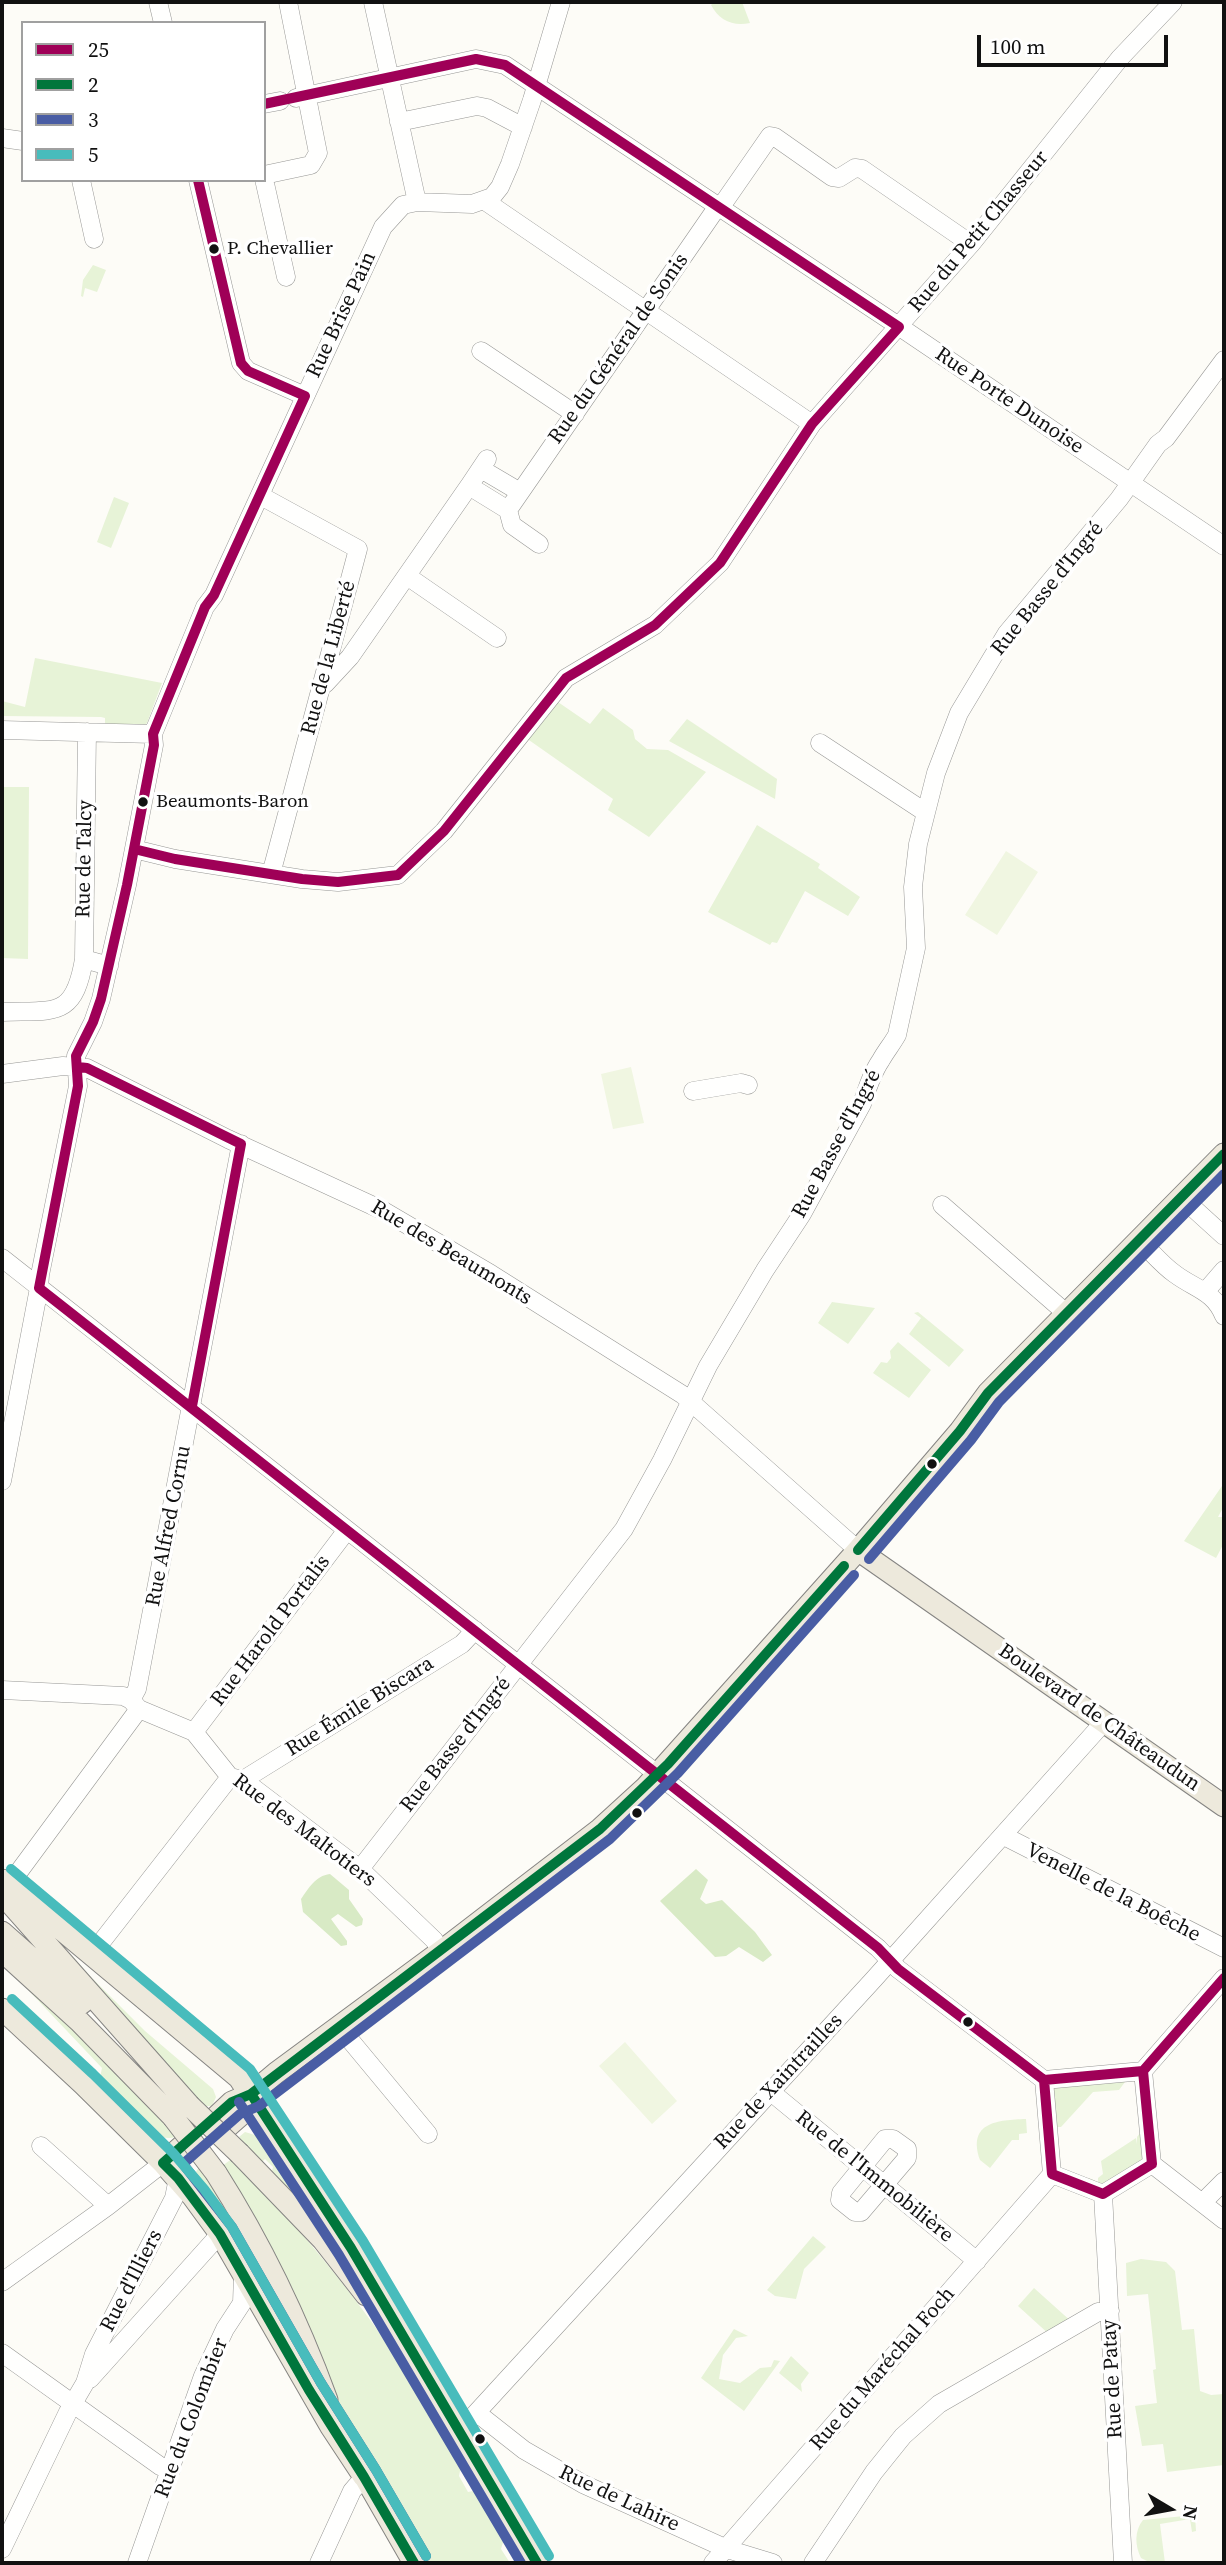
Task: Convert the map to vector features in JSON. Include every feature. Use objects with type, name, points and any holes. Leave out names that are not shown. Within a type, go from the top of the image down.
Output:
[{"type":"main road","points":[[860,1545],[930,1450],[951,1426],[977,1405],[1224,1154]]},
{"type":"main road","points":[[220,2123],[232,2102],[251,2094],[441,1951],[600,1829],[657,1776],[773,1643],[791,1616],[860,1545],[960,1431],[977,1405]]},
{"type":"main road","name":"Boulevard de Châteaudun","points":[[860,1545],[1224,1806]]},
{"type":"main road","points":[[4,1886],[92,1954],[239,2078],[351,2248],[537,2563]]},
{"type":"main road","points":[[4,1886],[149,2062],[181,2111],[249,2224],[301,2331],[333,2417],[414,2563]]},
{"type":"main road","points":[[2,1932],[149,2062]]},
{"type":"main road","points":[[2,1951],[181,2111],[240,2154],[323,2240],[371,2302],[466,2445]]},
{"type":"main road","points":[[2,2009],[170,2170],[220,2234],[331,2427],[364,2477]]},
{"type":"main road","points":[[170,2170],[187,2151]]},
{"type":"street","points":[[158,2],[163,21]]},
{"type":"street","points":[[266,176],[312,165],[317,158],[318,148],[287,100],[288,2]]},
{"type":"street","points":[[373,2],[417,202],[472,204],[492,197],[500,187],[537,85],[561,2]]},
{"type":"street","name":"Rue du Petit Chasseur","points":[[134,849],[175,859],[338,882],[398,874],[434,843],[460,813],[566,678],[655,625],[720,563],[811,424],[971,244],[1162,5]]},
{"type":"street","name":"Rue Porte Dunoise","points":[[287,100],[483,59],[505,65],[1224,546]]},
{"type":"street","points":[[399,122],[477,106],[487,108],[523,127]]},
{"type":"street","name":"Rue du Général de Sonis","points":[[508,510],[770,136],[832,177],[839,178],[855,168],[862,169],[971,244]]},
{"type":"street","points":[[2,138],[21,141]]},
{"type":"street","points":[[81,182],[94,239]]},
{"type":"street","points":[[198,182],[241,363],[248,371],[305,396]]},
{"type":"street","points":[[265,182],[286,276]]},
{"type":"street","points":[[485,201],[811,424]]},
{"type":"street","name":"Rue Brise Pain","points":[[2,1481],[78,1086],[76,1056],[93,1022],[109,966],[154,745],[153,734],[205,607],[261,496],[383,227],[403,205],[417,202]]},
{"type":"street","points":[[481,351],[575,414]]},
{"type":"street","name":"Rue Basse d'Ingré","points":[[360,1868],[624,1529],[708,1366],[759,1279],[802,1214],[862,1104],[867,1086],[897,1035],[916,948],[913,887],[925,812],[938,766],[959,713],[1007,633],[1065,561],[1078,551],[1224,360]]},
{"type":"street","points":[[322,687],[350,657],[484,464],[520,492]]},
{"type":"street","points":[[469,486],[508,510],[512,524],[539,544]]},
{"type":"street","name":"Rue de la Liberté","points":[[261,496],[358,549],[271,874]]},
{"type":"street","points":[[407,576],[497,638]]},
{"type":"street","points":[[2,730],[153,734]]},
{"type":"street","name":"Rue de Talcy","points":[[2,1012],[47,1010],[67,1004],[80,985],[84,959],[87,732]]},
{"type":"street","points":[[820,743],[925,812]]},
{"type":"street","points":[[84,959],[109,966]]},
{"type":"street","name":"Rue des Beaumonts","points":[[2,1074],[63,1066],[87,1068],[421,1231],[678,1391],[860,1545]]},
{"type":"street","points":[[693,1091],[741,1083],[748,1085]]},
{"type":"street","name":"Rue Alfred Cornu","points":[[4,1886],[135,1705],[241,1144]]},
{"type":"street","points":[[1182,1196],[1224,1236]]},
{"type":"street","points":[[942,1205],[1066,1313]]},
{"type":"street","points":[[1139,1240],[1176,1276],[1220,1304],[1224,1316]]},
{"type":"street","points":[[6,1268],[39,1288],[192,1406],[891,1960],[898,1969],[1044,2080],[1143,2071],[1224,1978]]},
{"type":"street","points":[[1205,1292],[1224,1270]]},
{"type":"street","name":"Rue Harold Portalis","points":[[194,1732],[347,1530]]},
{"type":"street","name":"Rue Émile Biscara","points":[[237,1778],[462,1644],[475,1630]]},
{"type":"street","name":"Rue des Maltotiers","points":[[2,1690],[116,1695],[194,1732],[237,1778],[360,1868],[434,1940],[441,1951]]},
{"type":"street","name":"Rue de Xaintrailles","points":[[466,2445],[466,2424],[1004,1836],[1104,1722]]},
{"type":"street","points":[[92,1954],[237,1778]]},
{"type":"street","name":"Venelle de la Boêche","points":[[1004,1836],[1224,1948]]},
{"type":"street","points":[[349,2039],[428,2134]]},
{"type":"street","points":[[1143,2071],[1152,2164],[1224,2220]]},
{"type":"street","points":[[1044,2080],[1052,2174],[1103,2194],[1152,2164]]},
{"type":"street","name":"Rue de l'Immobilière","points":[[771,2092],[977,2260]]},
{"type":"street","points":[[893,2138],[907,2149],[907,2158],[885,2185],[861,2212],[855,2212],[840,2200],[841,2193],[885,2139],[893,2138]]},
{"type":"street","points":[[41,2146],[107,2206]]},
{"type":"street","points":[[2,2282],[107,2206],[170,2170]]},
{"type":"street","name":"Rue d'Illiers","points":[[85,2383],[94,2354],[174,2198],[170,2170]]},
{"type":"street","name":"Rue du Maréchal Foch","points":[[713,2563],[1052,2174]]},
{"type":"street","points":[[1202,2203],[1224,2181]]},
{"type":"street","name":"Rue de Patay","points":[[1103,2194],[1123,2563]]},
{"type":"street","name":"Rue d'Illiers","points":[[2,2549],[72,2404],[85,2383],[220,2234]]},
{"type":"street","name":"Rue du Colombier","points":[[137,2563],[203,2376],[225,2329],[242,2304],[243,2274]]},
{"type":"street","points":[[813,2563],[874,2472],[903,2436],[939,2404],[1098,2312],[1110,2311]]},
{"type":"street","points":[[2,2353],[160,2466],[171,2469]]},
{"type":"street","name":"Rue de Lahire","points":[[477,2413],[524,2450],[554,2469],[727,2549],[773,2563]]},
{"type":"street","points":[[319,2563],[352,2491],[364,2477]]},
{"type":"green space","points":[[714,2],[742,2],[750,23],[727,21],[714,10],[711,5]]},
{"type":"green space","points":[[93,265],[106,270],[97,292],[85,288],[83,297],[83,280]]},
{"type":"green space","points":[[114,497],[129,503],[111,548],[97,542]]},
{"type":"green space","points":[[35,658],[162,683],[147,723],[143,728],[105,725],[105,718],[101,717],[2,716],[2,701],[25,707]]},
{"type":"green space","points":[[555,700],[590,724],[603,708],[633,730],[635,739],[647,749],[668,750],[706,772],[649,837],[608,810],[613,799],[526,738]]},
{"type":"green space","points":[[687,719],[777,779],[775,799],[669,741]]},
{"type":"green space","points":[[2,787],[29,787],[28,959],[2,958]]},
{"type":"green space","points":[[757,825],[820,864],[818,868],[860,897],[848,916],[805,891],[777,943],[772,942],[770,945],[708,912]]},
{"type":"green space","points":[[1006,851],[1038,872],[997,935],[965,915]]},
{"type":"green space","points":[[631,1067],[644,1123],[613,1129],[601,1074]]},
{"type":"green space","points":[[832,1302],[875,1308],[848,1344],[818,1323]]},
{"type":"green space","points":[[918,1312],[964,1350],[949,1367],[909,1334],[921,1318],[914,1313]]},
{"type":"green space","points":[[898,1342],[931,1370],[909,1398],[873,1373],[881,1362],[887,1363],[891,1358],[890,1351]]},
{"type":"green space","points":[[1224,1483],[1224,1506],[1218,1517],[1224,1517],[1224,1543],[1216,1558],[1184,1541]]},
{"type":"green space","points":[[696,1869],[708,1880],[700,1899],[706,1904],[722,1900],[755,1932],[772,1955],[763,1962],[739,1947],[726,1956],[715,1957],[660,1901]]},
{"type":"green space","points":[[330,1874],[349,1890],[349,1899],[363,1919],[362,1925],[356,1927],[338,1914],[331,1919],[347,1945],[341,1946],[303,1912],[301,1899],[316,1880]]},
{"type":"green space","points":[[30,1913],[36,1916],[145,2031],[213,2089],[216,2097],[212,2106],[204,2106]]},
{"type":"green space","points":[[15,1976],[52,2008],[174,2129],[176,2137],[154,2135],[123,2111],[99,2082],[102,2068]]},
{"type":"green space","points":[[625,2042],[677,2101],[652,2124],[599,2066]]},
{"type":"green space","points":[[1128,2078],[1119,2090],[1093,2092],[1061,2127],[1054,2127],[1053,2088]]},
{"type":"green space","points":[[1026,2119],[1027,2133],[1019,2134],[1019,2140],[1012,2140],[990,2168],[980,2160],[977,2147],[981,2131],[996,2122]]},
{"type":"green space","points":[[1143,2129],[1145,2158],[1103,2186],[1087,2181],[1089,2178],[1098,2182],[1098,2178],[1103,2174],[1101,2161],[1136,2138],[1137,2144],[1137,2137]]},
{"type":"green space","points":[[245,2132],[265,2138],[286,2163],[355,2268],[274,2177],[273,2167],[265,2159],[261,2163],[239,2137]]},
{"type":"green space","points":[[233,2158],[328,2265],[392,2351],[464,2468],[459,2476],[468,2492],[478,2490],[505,2536],[501,2549],[510,2563],[424,2563],[345,2429],[222,2166]]},
{"type":"green space","points":[[199,2167],[232,2215],[280,2315],[277,2315],[262,2281],[200,2189],[194,2175]]},
{"type":"green space","points":[[813,2236],[826,2247],[804,2269],[796,2299],[775,2296],[767,2290]]},
{"type":"green space","points":[[1141,2259],[1166,2262],[1175,2271],[1182,2330],[1194,2329],[1200,2391],[1211,2395],[1224,2394],[1224,2465],[1167,2472],[1163,2444],[1142,2446],[1135,2406],[1157,2403],[1148,2294],[1127,2296],[1126,2263]]},
{"type":"green space","points":[[1034,2288],[1073,2323],[1051,2336],[1018,2306]]},
{"type":"green space","points":[[734,2329],[748,2336],[736,2338],[723,2355],[719,2379],[740,2383],[760,2368],[771,2367],[774,2360],[780,2361],[744,2411],[701,2378]]},
{"type":"green space","points":[[791,2356],[809,2373],[801,2384],[802,2392],[779,2373]]},
{"type":"green space","points":[[1195,2515],[1196,2531],[1192,2532],[1190,2519],[1160,2524],[1165,2563],[1151,2563],[1141,2558],[1136,2539],[1143,2520]]},
{"type":"transit line","name":"25","points":[[134,849],[175,859],[302,879],[338,882],[398,875],[444,831],[566,678],[655,625],[720,563],[812,424],[899,327],[505,65],[476,59],[266,104]]},
{"type":"transit line","name":"25","points":[[198,182],[241,363],[248,371],[305,396],[214,595],[205,607],[153,734],[154,745],[127,885],[101,999],[76,1056],[78,1086],[39,1288],[878,1948],[898,1969],[1044,2080]]},
{"type":"transit line","name":"25","points":[[78,1067],[87,1068],[241,1144],[192,1406]]},
{"type":"transit line","name":"2","points":[[858,1550],[960,1431],[988,1393],[1224,1154]]},
{"type":"transit line","name":"3","points":[[869,1559],[971,1440],[999,1402],[1224,1174]]},
{"type":"transit line","name":"2","points":[[414,2563],[309,2390],[220,2234],[178,2178],[163,2163],[232,2102],[251,2094],[600,1829],[668,1764],[844,1566]]},
{"type":"transit line","name":"3","points":[[426,2556],[321,2383],[232,2227],[183,2164],[240,2114],[259,2106],[610,1839],[678,1773],[854,1575]]},
{"type":"transit line","name":"5","points":[[11,1869],[250,2069],[363,2241],[549,2556]]},
{"type":"transit line","name":"25","points":[[1143,2071],[1224,1978]]},
{"type":"transit line","name":"5","points":[[12,1999],[173,2153],[204,2189],[232,2227],[321,2383],[426,2556]]},
{"type":"transit line","name":"25","points":[[1044,2080],[1052,2174],[1103,2194],[1152,2164],[1143,2071]]},
{"type":"transit line","name":"25","points":[[1044,2080],[1143,2071]]},
{"type":"transit line","name":"2","points":[[251,2094],[351,2248],[537,2563]]},
{"type":"transit line","name":"3","points":[[239,2102],[339,2255],[521,2563]]},
{"type":"place","name":"P. Chevallier","points":[[214,249]]},
{"type":"place","name":"Beaumonts-Baron","points":[[143,802]]}]
